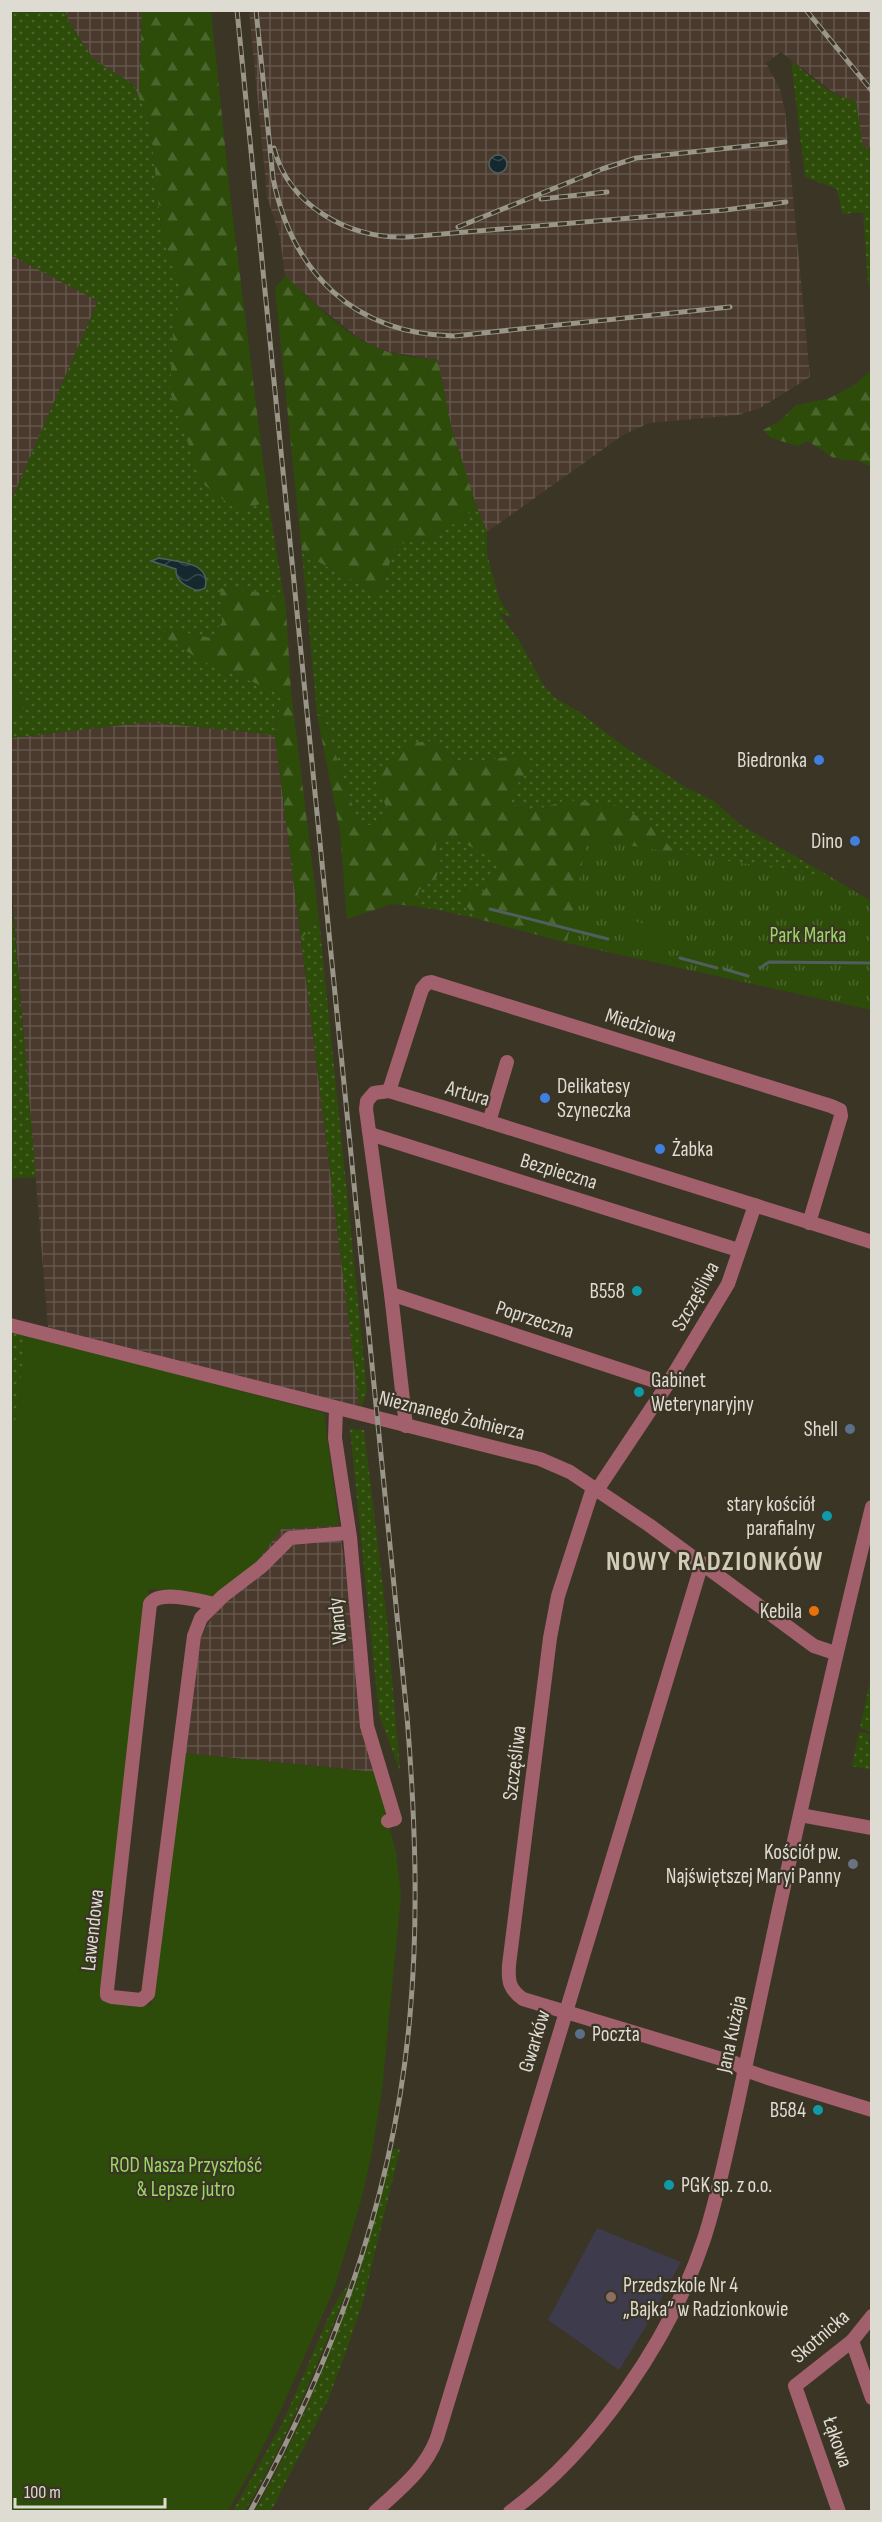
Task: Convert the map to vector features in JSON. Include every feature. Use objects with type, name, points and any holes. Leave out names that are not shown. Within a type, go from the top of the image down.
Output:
[{"type":"street","name":"Miedziowa","points":[[389,1091],[422,989],[428,982],[840,1110],[841,1116],[809,1223]]},
{"type":"street","points":[[489,1122],[507,1062]]},
{"type":"street","name":"Artura","points":[[389,1091],[872,1242]]},
{"type":"street","points":[[389,1091],[374,1093],[367,1101],[366,1109],[406,1426]]},
{"type":"street","name":"Bezpieczna","points":[[370,1134],[735,1249]]},
{"type":"street","name":"Szczęśliwa","points":[[755,1205],[728,1284],[667,1385],[595,1489],[558,1596],[508,1982],[512,1991],[523,1999],[735,2063],[745,2070],[872,2110]]},
{"type":"street","name":"Poprzeczna","points":[[391,1294],[667,1385]]},
{"type":"street","name":"Nieznanego Żołnierza","points":[[10,1325],[540,1459],[556,1465],[595,1489],[702,1563],[806,1640],[822,1650],[835,1653]]},
{"type":"street","name":"Wandy","points":[[336,1409],[335,1438],[348,1533],[367,1726],[395,1819],[388,1821]]},
{"type":"street","name":"Jana Kużaja","points":[[510,2511],[540,2489],[589,2440],[641,2365],[675,2307],[695,2265],[712,2212],[835,1653],[872,1507]]},
{"type":"street","name":"Lawendowa","points":[[215,1604],[165,1596],[155,1599],[150,1604],[107,1990],[107,1995],[111,1997],[141,2000],[148,1994],[194,1636],[201,1618],[261,1567],[290,1538],[348,1533]]},
{"type":"street","name":"Gwarków","points":[[375,2511],[426,2463],[437,2438],[702,1563]]},
{"type":"street","points":[[800,1815],[872,1828]]},
{"type":"street","name":"Skotnicka","points":[[795,2386],[852,2341],[871,2319]]},
{"type":"street","points":[[852,2341],[872,2398]]},
{"type":"street","name":"Łąkowa","points":[[795,2386],[839,2511]]},
{"type":"shaded area","points":[[65,11],[142,11],[139,98],[133,84],[94,60],[69,22]]},
{"type":"shaded area","points":[[249,11],[871,11],[871,147],[863,148],[846,99],[830,90],[781,52],[766,63],[780,89],[785,111],[810,377],[760,408],[738,415],[649,423],[623,435],[487,532],[451,426],[438,360],[390,352],[373,346],[356,336],[322,309],[285,276],[280,238],[267,196]]},
{"type":"shaded area","points":[[11,255],[98,301],[11,501]]},
{"type":"shaded area","points":[[149,722],[275,735],[360,1411],[48,1327],[11,880],[10,738]]},
{"type":"shaded area","points":[[339,1525],[375,1772],[182,1753],[196,1653],[209,1622],[281,1529]]},
{"type":"shaded area","name":"Przedszkole Nr 4 „Bajka” w Radzionkowie","points":[[597,2228],[681,2262],[650,2320],[619,2370],[548,2320]]},
{"type":"green space","points":[[10,11],[65,11],[69,22],[94,60],[133,84],[150,122],[162,237],[182,288],[173,332],[240,513],[268,500],[286,608],[269,593],[221,588],[222,622],[212,638],[169,630],[161,634],[202,661],[282,694],[275,735],[149,722],[11,738],[11,718],[26,706],[11,673],[11,501],[98,301],[11,255]]},
{"type":"green space","points":[[142,11],[211,11],[231,203],[268,500],[240,513],[202,483],[170,392],[173,332],[182,288],[162,237],[150,122],[139,98]]},
{"type":"green space","points":[[791,61],[830,91],[847,99],[856,100],[863,148],[871,147],[871,289],[868,284],[863,212],[842,214],[837,189],[805,177]]},
{"type":"green space","points":[[285,276],[327,314],[361,340],[388,352],[438,360],[451,426],[477,508],[433,538],[395,545],[380,595],[302,553],[275,288]]},
{"type":"green space","points":[[871,370],[871,467],[856,460],[832,457],[808,441],[798,446],[771,438],[763,430],[780,421],[796,405],[830,398],[856,384]]},
{"type":"green space","points":[[477,508],[487,532],[487,554],[500,601],[512,617],[499,613],[520,642],[544,686],[555,698],[578,711],[626,748],[687,788],[714,801],[739,824],[831,877],[676,853],[645,820],[567,800],[533,811],[511,803],[511,793],[528,770],[520,755],[459,764],[432,741],[387,809],[371,826],[359,825],[323,716],[317,714],[302,553],[380,595],[395,545],[433,538]]},
{"type":"green space","points":[[220,588],[269,593],[286,608],[291,691],[319,919],[301,939],[275,735],[282,694],[202,661],[160,634],[169,630],[212,638],[222,622]]},
{"type":"green space","points":[[10,673],[26,706],[11,718]]},
{"type":"green space","points":[[317,714],[323,716],[359,825],[371,825],[387,809],[373,774],[406,743],[432,741],[459,764],[520,755],[527,762],[528,770],[511,793],[512,804],[533,811],[567,800],[615,805],[645,820],[676,853],[587,839],[567,943],[478,919],[467,907],[463,896],[470,890],[484,891],[502,863],[452,837],[436,841],[441,863],[436,878],[419,890],[417,900],[412,906],[392,904],[347,919],[340,832]]},
{"type":"green space","points":[[452,837],[502,863],[484,891],[470,891],[467,907],[478,919],[412,906],[417,900],[419,890],[436,878],[441,863],[436,841]]},
{"type":"green space","name":"Park Marka","points":[[587,839],[831,877],[871,901],[871,1010],[567,943]]},
{"type":"green space","points":[[10,880],[36,1177],[11,1178]]},
{"type":"green space","points":[[319,919],[367,1391],[360,1411],[301,939]]},
{"type":"green space","points":[[628,920],[676,931],[671,951],[623,939]]},
{"type":"green space","points":[[11,1332],[26,1334],[11,1461]]},
{"type":"green space","name":"ROD Nasza Przyszłość & Lepsze jutro","points":[[26,1334],[324,1413],[339,1525],[281,1529],[257,1562],[217,1597],[149,1589],[100,1999],[151,2005],[182,1753],[375,1772],[396,1852],[401,1896],[382,2090],[372,2152],[361,2201],[334,2289],[284,2403],[255,2463],[228,2511],[11,2512],[10,1461]]},
{"type":"green space","points":[[350,1429],[364,1430],[387,1620],[400,1771],[379,1715]]},
{"type":"green space","points":[[871,1676],[872,1731],[870,1731],[860,1728]]},
{"type":"green space","points":[[859,1732],[871,1734],[868,1743],[871,1744],[871,1770],[852,1766]]},
{"type":"green space","points":[[392,2149],[400,2149],[363,2302],[328,2400],[271,2511],[255,2511],[299,2424],[336,2335],[367,2243]]},
{"type":"green space","points":[[350,2281],[315,2369],[261,2483],[245,2511],[233,2511],[283,2422],[332,2309]]},
{"type":"water","points":[[494,155],[502,155],[507,160],[505,171],[494,173],[489,168],[489,160]]},
{"type":"water","points":[[159,558],[191,564],[198,568],[206,579],[205,588],[198,591],[190,588],[180,581],[176,569],[151,561]]},
{"type":"waterway","points":[[490,909],[608,939]]},
{"type":"waterway","points":[[680,958],[717,968]]},
{"type":"waterway","points":[[760,968],[769,962],[872,963]]},
{"type":"waterway","points":[[724,969],[748,976]]},
{"type":"railway","points":[[237,10],[407,1716],[414,1828],[415,1903],[413,1978],[402,2080],[391,2145],[375,2209],[334,2334],[281,2454],[250,2512]]},
{"type":"railway","points":[[256,10],[273,178],[282,212],[295,242],[312,269],[333,292],[358,310],[386,324],[418,333],[454,336],[730,307]]},
{"type":"railway","points":[[806,10],[872,91]]},
{"type":"railway","points":[[458,227],[602,169],[636,158],[785,142]]},
{"type":"railway","points":[[274,148],[282,169],[293,187],[308,203],[344,225],[386,236],[407,237],[725,210],[786,202]]},
{"type":"railway","points":[[541,199],[607,192]]},
{"type":"place","name":"Biedronka","points":[[819,760]]},
{"type":"place","name":"Dino","points":[[855,841]]},
{"type":"place","name":"Delikatesy Szyneczka","points":[[545,1098]]},
{"type":"place","name":"Żabka","points":[[660,1149]]},
{"type":"place","name":"B558","points":[[637,1291]]},
{"type":"place","name":"Gabinet Weterynaryjny","points":[[639,1392]]},
{"type":"place","name":"Shell","points":[[850,1429]]},
{"type":"place","name":"stary kościół parafialny","points":[[827,1516]]},
{"type":"place","name":"Kebila","points":[[814,1611]]},
{"type":"place","name":"Kościół pw. Najświętszej Maryi Panny","points":[[853,1864]]},
{"type":"place","name":"Poczta","points":[[580,2034]]},
{"type":"place","name":"B584","points":[[818,2110]]},
{"type":"place","name":"PGK sp. z o.o.","points":[[669,2185]]},
{"type":"place","name":"Przedszkole Nr 4 „Bajka” w Radzionkowie","points":[[611,2297]]},
{"type":"district","name":"NOWY RADZIONKÓW","points":[[715,1561]]}]
